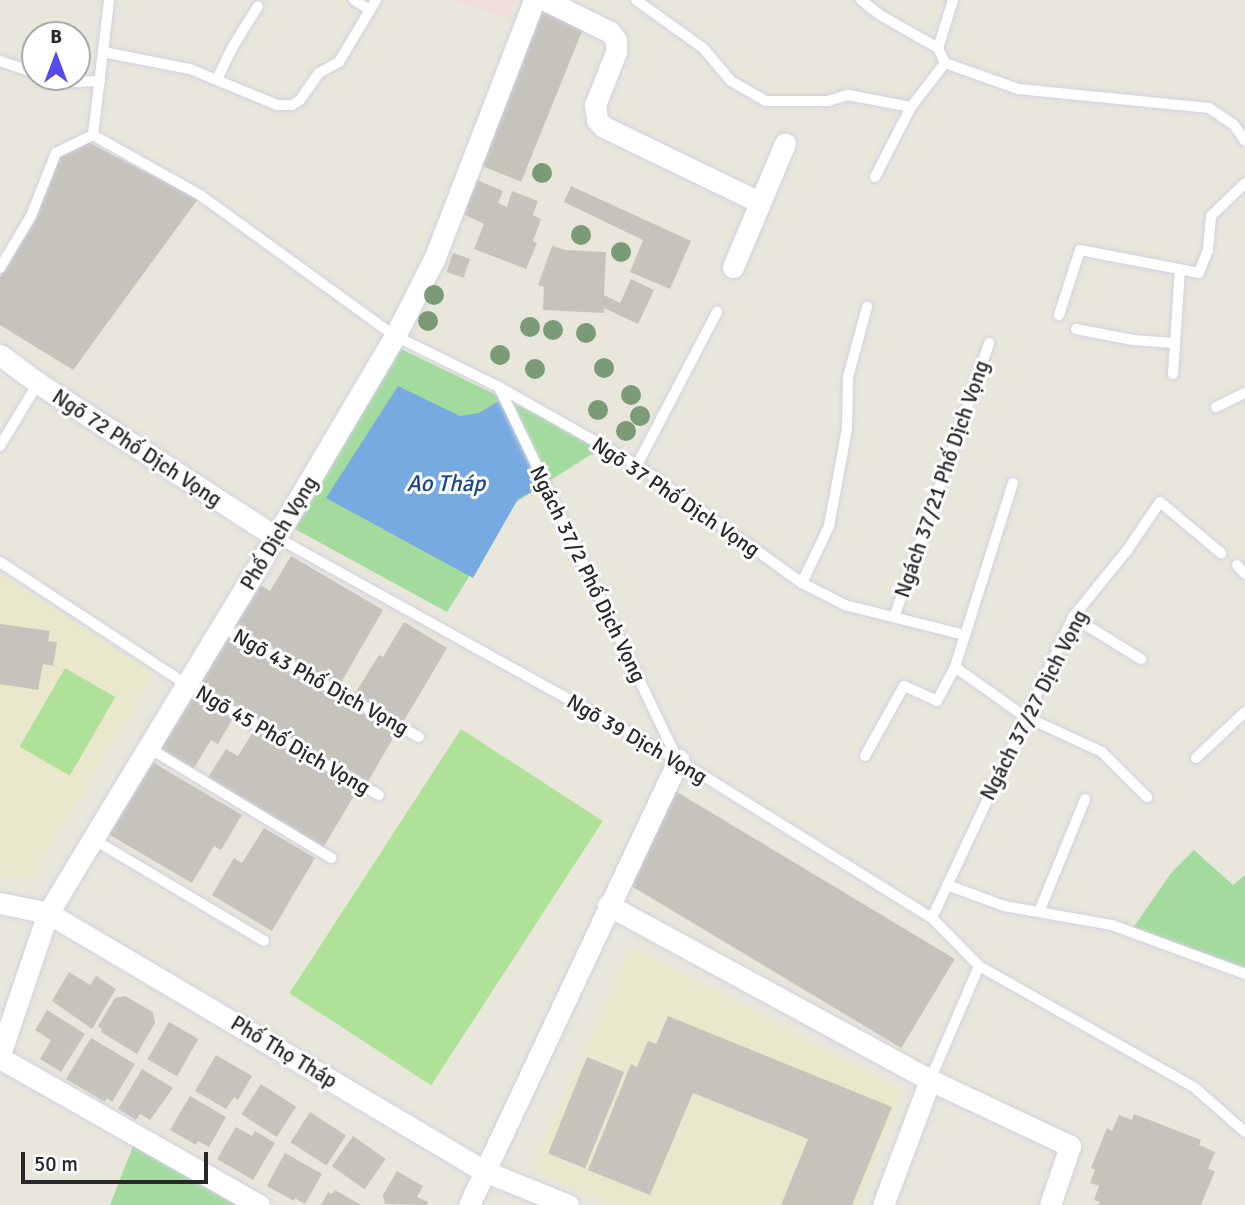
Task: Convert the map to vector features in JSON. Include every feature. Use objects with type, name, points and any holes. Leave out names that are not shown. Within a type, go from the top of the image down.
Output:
[{"type":"street","name":"Phố Dịch Vọng","points":[[0,1056],[48,913],[223,628],[395,336],[435,257],[534,0]]},
{"type":"street","points":[[545,0],[610,32],[616,40],[616,52],[595,105],[594,114],[604,127],[759,202]]},
{"type":"street","points":[[733,267],[785,143]]},
{"type":"street","name":"Ngõ 72 Phố Dịch Vọng","points":[[0,355],[38,383],[276,537]]},
{"type":"street","points":[[470,1205],[678,760]]},
{"type":"street","name":"Phố Thọ Tháp","points":[[0,903],[48,913],[484,1171],[568,1205]]},
{"type":"street","points":[[608,905],[930,1080],[1070,1146],[1050,1205]]},
{"type":"street","points":[[0,1056],[259,1205]]},
{"type":"street","points":[[883,1205],[930,1080]]},
{"type":"lane","points":[[0,268],[31,216],[56,153],[93,135],[109,0]]},
{"type":"lane","points":[[103,52],[190,69],[277,105],[292,105],[319,73],[339,62],[373,5],[354,0]]},
{"type":"lane","points":[[636,0],[703,48],[731,81],[765,101],[828,101],[848,95],[911,107]]},
{"type":"lane","points":[[862,0],[880,15],[938,48],[945,63],[1018,89],[1209,108],[1234,125],[1245,141]]},
{"type":"lane","points":[[938,48],[953,0]]},
{"type":"lane","points":[[217,79],[232,48],[258,6]]},
{"type":"lane","points":[[0,61],[21,68]]},
{"type":"lane","points":[[875,177],[911,107],[945,63]]},
{"type":"lane","points":[[91,81],[100,81]]},
{"type":"lane","name":"Ngõ 37 Phố Dịch Vọng","points":[[93,135],[200,195],[395,336],[499,387],[637,465],[802,583],[845,605],[895,615],[964,635]]},
{"type":"lane","points":[[1059,315],[1080,250],[1199,273],[1208,250],[1211,216],[1245,183]]},
{"type":"lane","points":[[1173,374],[1180,270]]},
{"type":"lane","points":[[802,583],[829,526],[847,429],[848,377],[867,307]]},
{"type":"lane","points":[[637,465],[717,312]]},
{"type":"lane","points":[[1076,329],[1133,340],[1173,343]]},
{"type":"lane","name":"Ngách 37/21 Phố Dịch Vọng","points":[[895,615],[989,343]]},
{"type":"lane","points":[[0,446],[38,383]]},
{"type":"lane","name":"Ngách 37/2 Phố Dịch Vọng","points":[[499,387],[678,760]]},
{"type":"lane","points":[[1216,407],[1245,393]]},
{"type":"lane","points":[[865,756],[904,686],[937,701],[955,667],[1013,483]]},
{"type":"lane","name":"Ngách 37/27 Dịch Vọng","points":[[932,918],[1024,716],[1073,617],[1128,549],[1160,502],[1222,553]]},
{"type":"lane","name":"Ngõ 39 Dịch Vọng","points":[[276,537],[678,760],[932,918],[979,966],[1194,1087],[1245,1132]]},
{"type":"lane","name":"Ngõ 45 Phố Dịch Vọng","points":[[0,562],[187,685],[379,795]]},
{"type":"lane","points":[[1073,617],[1141,659]]},
{"type":"lane","name":"Ngõ 43 Phố Dịch Vọng","points":[[223,628],[419,737]]},
{"type":"lane","points":[[955,667],[1024,716],[1102,752],[1147,797]]},
{"type":"lane","points":[[1195,758],[1245,712]]},
{"type":"lane","points":[[149,748],[331,858]]},
{"type":"lane","points":[[1039,912],[1084,799]]},
{"type":"lane","points":[[93,839],[264,941]]},
{"type":"lane","points":[[947,885],[1004,906],[1112,925],[1245,974]]},
{"type":"lane","points":[[930,1080],[979,966]]},
{"type":"shaded area","points":[[454,0],[516,0],[509,18]]},
{"type":"shaded area","points":[[0,573],[154,674],[31,879],[0,877]]},
{"type":"shaded area","points":[[631,947],[902,1089],[858,1205],[613,1205],[532,1170]]},
{"type":"green space","points":[[399,348],[611,450],[590,455],[515,503],[447,612],[295,529]]},
{"type":"green space","points":[[65,668],[115,697],[70,776],[20,747]]},
{"type":"green space","points":[[461,729],[603,821],[431,1085],[289,993]]},
{"type":"green space","points":[[1194,850],[1233,885],[1245,875],[1245,968],[1133,928],[1171,873]]},
{"type":"green space","points":[[137,1136],[259,1205],[110,1205]]},
{"type":"water","name":"Ao Tháp","points":[[398,386],[460,416],[479,413],[499,401],[543,486],[518,499],[473,578],[326,498]]},
{"type":"building","points":[[540,7],[585,25],[521,182],[477,164]]},
{"type":"building","points":[[86,141],[198,199],[73,370],[0,325],[0,277],[33,219],[57,158]]},
{"type":"building","points":[[477,180],[503,191],[498,203],[507,207],[512,191],[538,201],[533,215],[541,219],[533,241],[537,243],[526,269],[474,249],[484,224],[463,214]]},
{"type":"building","points":[[571,186],[691,241],[670,289],[630,272],[643,240],[564,202]]},
{"type":"building","points":[[552,246],[566,250],[606,252],[604,295],[620,303],[631,279],[654,290],[638,324],[604,308],[604,313],[543,310],[544,287],[538,285]]},
{"type":"building","points":[[453,253],[470,259],[464,278],[446,272]]},
{"type":"building","points":[[291,556],[383,610],[339,686],[229,622],[254,581],[270,591]]},
{"type":"building","points":[[404,622],[447,648],[402,724],[354,695],[379,655],[383,657]]},
{"type":"building","points":[[0,624],[50,631],[48,641],[57,642],[53,666],[43,664],[38,690],[0,684]]},
{"type":"building","points":[[224,633],[396,732],[367,783],[195,683]]},
{"type":"building","points":[[188,689],[234,716],[218,744],[211,740],[192,771],[153,748]]},
{"type":"building","points":[[255,729],[358,789],[323,848],[207,779],[226,749],[238,756]]},
{"type":"building","points":[[147,759],[242,815],[221,850],[214,846],[192,883],[103,831]]},
{"type":"building","points":[[672,789],[955,959],[901,1048],[618,878]]},
{"type":"building","points":[[264,828],[315,858],[272,931],[212,895],[234,858],[242,863]]},
{"type":"building","points":[[69,972],[90,985],[96,976],[116,989],[92,1029],[52,1001]]},
{"type":"building","points":[[125,996],[153,1012],[155,1023],[137,1054],[101,1032],[102,1029],[98,1026],[115,998]]},
{"type":"building","points":[[47,1010],[85,1034],[61,1072],[40,1059],[51,1040],[35,1030]]},
{"type":"building","points":[[668,1016],[892,1107],[852,1205],[781,1205],[808,1139],[693,1093],[650,1195],[588,1170],[631,1064],[637,1067],[648,1041],[656,1044]]},
{"type":"building","points":[[169,1022],[198,1039],[177,1076],[148,1059]]},
{"type":"building","points":[[91,1038],[135,1064],[112,1102],[107,1098],[105,1102],[66,1079]]},
{"type":"building","points":[[216,1055],[252,1076],[238,1100],[234,1097],[226,1109],[195,1091]]},
{"type":"building","points":[[587,1057],[624,1072],[585,1168],[548,1153]]},
{"type":"building","points":[[142,1069],[173,1088],[150,1120],[140,1114],[136,1120],[118,1109]]},
{"type":"building","points":[[261,1084],[296,1107],[277,1137],[241,1114]]},
{"type":"building","points":[[190,1096],[226,1117],[209,1147],[198,1141],[196,1145],[170,1130]]},
{"type":"building","points":[[310,1112],[346,1135],[326,1166],[290,1142]]},
{"type":"building","points":[[1134,1114],[1201,1140],[1199,1145],[1215,1152],[1208,1169],[1215,1171],[1201,1205],[1099,1205],[1100,1202],[1094,1200],[1099,1186],[1090,1183],[1095,1170],[1091,1168],[1107,1128],[1112,1131],[1119,1115],[1132,1120]]},
{"type":"building","points":[[236,1127],[252,1136],[255,1131],[275,1143],[253,1180],[217,1159]]},
{"type":"building","points":[[353,1136],[386,1159],[365,1189],[332,1166]]},
{"type":"building","points":[[285,1153],[322,1174],[305,1204],[267,1186]]},
{"type":"building","points":[[397,1171],[423,1186],[417,1197],[428,1202],[427,1205],[385,1204],[383,1195]]},
{"type":"building","points":[[335,1190],[361,1205],[321,1205],[328,1192],[332,1194]]}]
